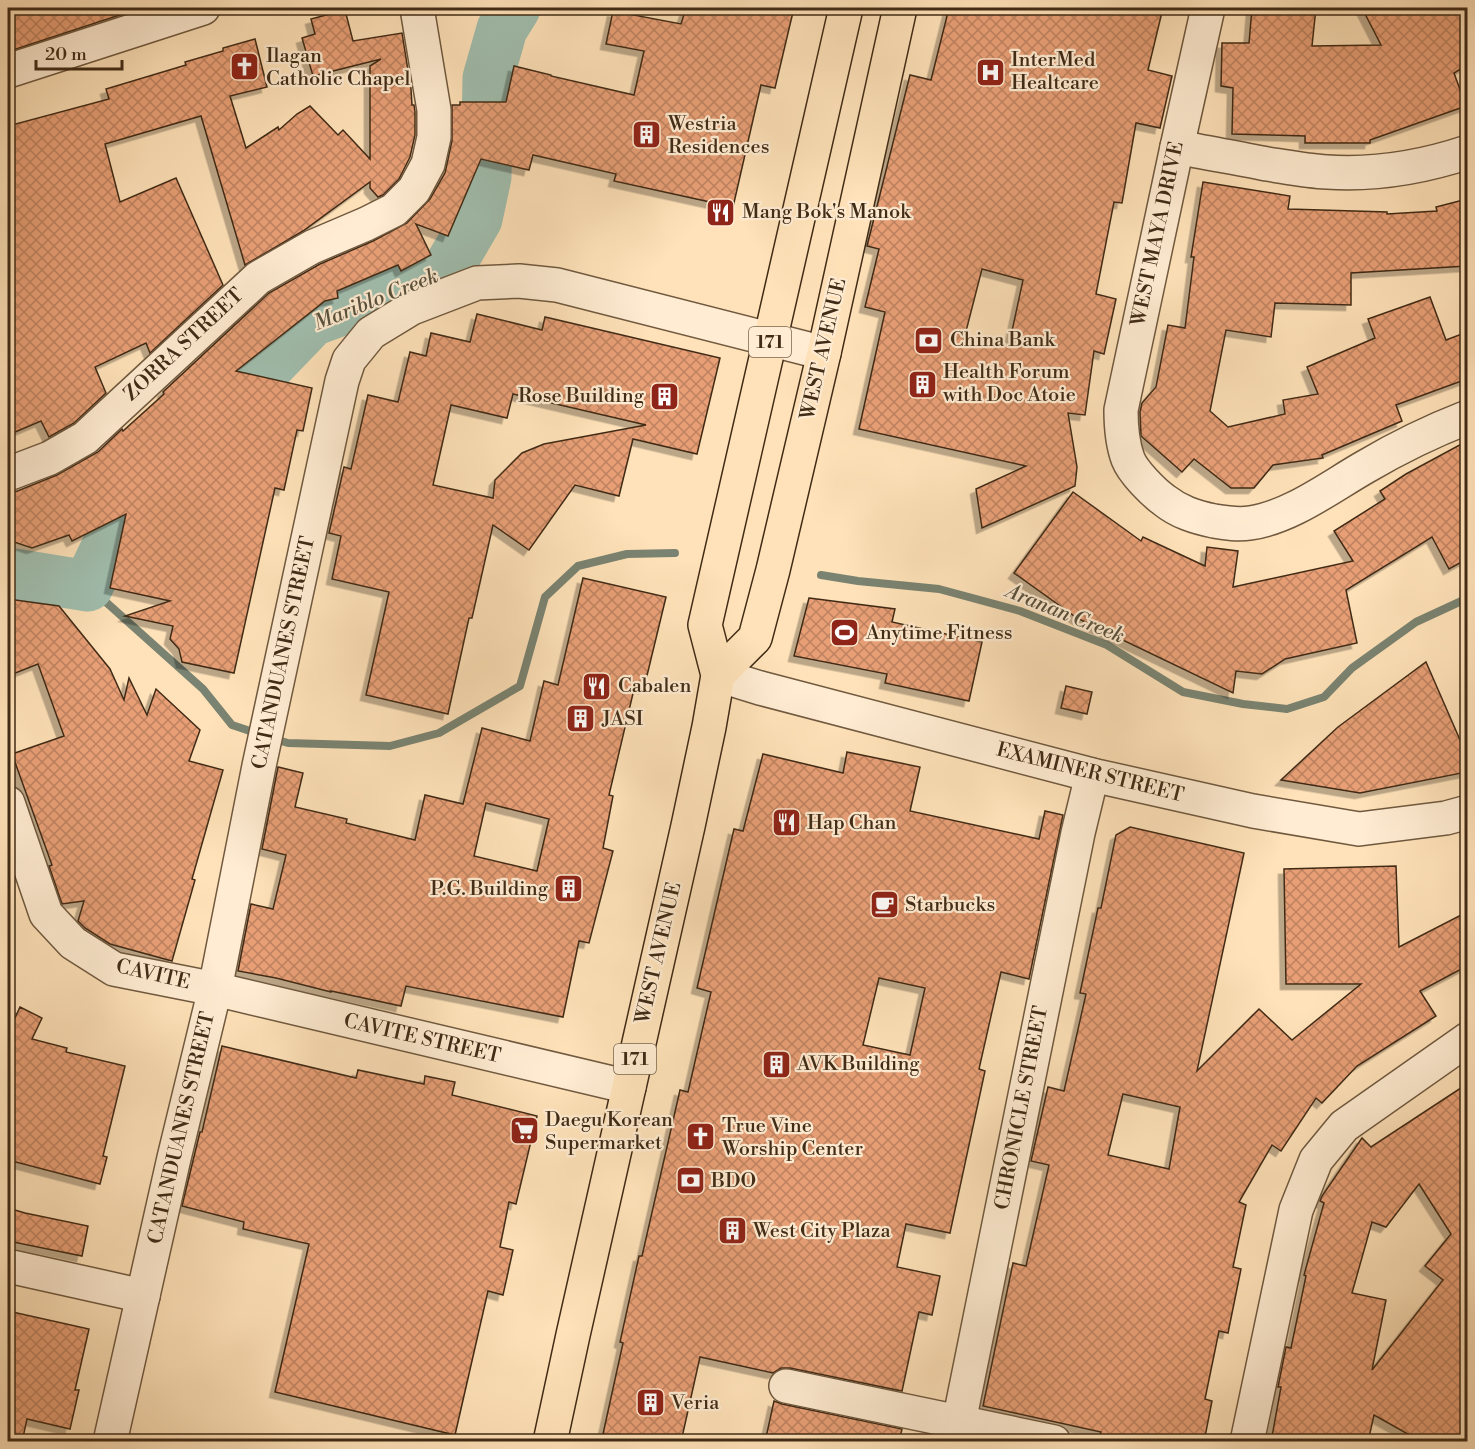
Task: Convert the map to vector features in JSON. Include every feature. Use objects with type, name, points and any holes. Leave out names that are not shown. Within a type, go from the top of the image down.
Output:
[{"type":"main road","name":"WEST AVENUE","points":[[550,1442],[688,826],[718,675],[705,625],[846,8]]},
{"type":"main road","name":"WEST AVENUE","points":[[718,675],[755,638],[824,353],[900,8]]},
{"type":"street","points":[[8,71],[203,8]]},
{"type":"street","name":"ZORRA STREET","points":[[8,474],[50,459],[85,438],[258,278],[312,247],[394,210],[414,190],[428,164],[434,137],[434,110],[417,8]]},
{"type":"street","name":"WEST MAYA DRIVE","points":[[1208,8],[1121,410],[1122,434],[1128,461],[1150,488],[1176,509],[1190,515],[1229,524],[1250,523],[1271,518],[1310,501],[1366,466],[1436,429],[1467,417]]},
{"type":"street","points":[[1177,147],[1294,169],[1351,173],[1411,166],[1443,160],[1467,152]]},
{"type":"street","name":"CATANDUANES STREET","points":[[110,1442],[215,989],[259,766],[342,381],[349,360],[371,333],[412,308],[477,283],[519,282],[557,285],[824,353]]},
{"type":"street","name":"EXAMINER STREET","points":[[718,675],[1092,776],[1253,811],[1359,829],[1446,818],[1467,812]]},
{"type":"street","name":"CHRONICLE STREET","points":[[957,1432],[1078,833],[1092,776]]},
{"type":"street","name":"CAVITE","points":[[8,803],[46,914],[73,943],[114,969],[215,989]]},
{"type":"street","name":"CAVITE STREET","points":[[215,989],[629,1087]]},
{"type":"street","points":[[1247,1442],[1296,1210],[1316,1160],[1344,1126],[1467,1039]]},
{"type":"street","points":[[8,1266],[143,1296]]},
{"type":"street","points":[[786,1386],[957,1432],[1054,1442]]},
{"type":"building","points":[[8,8],[132,8],[132,11],[10,51]]},
{"type":"building","points":[[686,8],[773,8],[793,12],[775,88],[761,85],[733,207],[614,181],[616,174],[533,155],[529,170],[481,159],[448,236],[416,224],[431,255],[401,271],[398,265],[337,291],[338,298],[325,301],[236,371],[312,388],[303,431],[297,430],[284,490],[275,488],[234,673],[182,662],[179,649],[170,639],[173,626],[125,616],[170,601],[110,588],[126,514],[72,541],[69,535],[32,548],[8,540],[8,492],[15,492],[57,475],[98,452],[164,394],[163,392],[269,293],[320,264],[407,223],[430,199],[445,173],[452,141],[452,105],[460,105],[460,102],[506,102],[514,66],[634,95],[644,51],[606,44],[613,11],[681,24]]},
{"type":"building","points":[[949,8],[1163,8],[1148,70],[1172,76],[1160,128],[1136,123],[1122,203],[1114,202],[1096,294],[1116,299],[1104,354],[1094,351],[1085,415],[1068,413],[1077,467],[1075,486],[982,528],[976,489],[1026,466],[859,429],[885,312],[865,307],[879,249],[867,246],[910,75],[931,80]],"holes":[[[982,269],[1023,280],[1009,345],[964,339]]]},
{"type":"building","points":[[1252,8],[1316,8],[1312,46],[1381,45],[1362,8],[1467,8],[1467,65],[1454,73],[1466,106],[1370,140],[1370,143],[1305,143],[1305,136],[1232,134],[1233,88],[1221,86],[1222,43],[1249,43]]},
{"type":"building","points":[[345,10],[353,41],[402,33],[412,105],[414,105],[415,112],[415,135],[410,157],[399,179],[378,197],[370,188],[370,182],[303,231],[245,265],[201,116],[105,144],[120,202],[176,178],[223,285],[150,353],[146,343],[95,367],[106,393],[74,423],[49,437],[41,421],[8,435],[8,126],[109,99],[106,89],[186,65],[185,62],[255,39],[267,87],[230,96],[246,148],[278,127],[279,130],[310,106],[338,135],[343,130],[370,159],[370,66],[381,59],[313,76],[302,38],[315,34],[311,19]]},
{"type":"building","points":[[1203,182],[1290,196],[1288,209],[1387,212],[1387,214],[1437,211],[1436,207],[1467,199],[1467,266],[1351,273],[1351,305],[1275,303],[1271,337],[1226,330],[1210,411],[1228,427],[1285,414],[1283,400],[1318,394],[1307,367],[1375,338],[1368,319],[1430,297],[1446,340],[1467,332],[1467,379],[1396,405],[1402,421],[1322,455],[1323,458],[1273,465],[1254,488],[1231,488],[1194,459],[1182,472],[1141,436],[1140,412],[1142,403],[1156,387],[1168,325],[1185,328],[1194,257],[1191,257]]},
{"type":"building","points":[[477,314],[542,330],[545,317],[720,358],[697,454],[633,439],[619,496],[575,485],[529,550],[493,525],[472,618],[469,618],[448,714],[366,695],[389,592],[332,579],[341,536],[329,533],[344,467],[351,469],[368,395],[398,402],[410,352],[426,356],[431,333],[470,342]],"holes":[[[513,394],[646,425],[544,444],[522,453],[495,480],[493,498],[433,485],[451,405],[507,418]]]},
{"type":"building","points":[[1467,441],[1467,559],[1449,569],[1432,537],[1346,590],[1357,643],[1285,659],[1262,674],[1236,671],[1233,693],[1077,618],[1014,573],[1073,492],[1141,541],[1143,537],[1205,566],[1207,547],[1238,551],[1233,587],[1353,561],[1334,531],[1385,499],[1380,491]]},
{"type":"building","points":[[583,578],[666,597],[644,688],[635,685],[609,795],[613,796],[603,848],[613,851],[589,943],[579,941],[563,1017],[406,986],[401,1006],[238,971],[251,904],[273,909],[286,855],[262,849],[278,767],[303,773],[295,807],[347,819],[346,823],[415,840],[425,795],[463,804],[482,728],[530,741],[544,681],[558,685]],"holes":[[[486,803],[549,819],[537,871],[474,856]]]},
{"type":"building","points":[[809,598],[895,609],[892,622],[982,642],[969,701],[885,683],[887,674],[794,656]]},
{"type":"building","points":[[8,599],[59,606],[110,669],[124,700],[129,678],[147,715],[156,689],[200,730],[189,761],[223,770],[192,879],[195,880],[172,961],[110,944],[78,921],[84,901],[62,904],[49,866],[52,865],[12,754],[64,736],[38,664],[8,676]]},
{"type":"building","points":[[1426,662],[1467,756],[1467,772],[1360,793],[1281,780],[1338,727]]},
{"type":"building","points":[[1066,686],[1092,692],[1087,714],[1061,708]]},
{"type":"building","points":[[847,752],[920,767],[910,811],[1039,839],[1045,811],[1063,815],[1029,979],[1001,972],[979,1069],[985,1071],[950,1233],[906,1224],[897,1267],[940,1276],[932,1315],[919,1312],[902,1391],[790,1368],[781,1368],[773,1373],[700,1357],[681,1442],[637,1442],[603,1434],[639,1256],[642,1256],[680,1090],[688,1092],[711,992],[697,988],[734,829],[743,831],[763,754],[843,773]],"holes":[[[879,978],[925,988],[910,1055],[863,1045]]]},
{"type":"building","points":[[1130,827],[1244,853],[1197,1071],[1259,1009],[1292,1040],[1361,984],[1286,984],[1284,869],[1396,866],[1399,947],[1467,912],[1467,966],[1420,991],[1436,1016],[1357,1066],[1322,1103],[1316,1098],[1281,1151],[1272,1145],[1239,1202],[1246,1205],[1233,1267],[1241,1269],[1228,1333],[1219,1331],[1205,1399],[1212,1401],[1204,1442],[1115,1442],[1099,1438],[1101,1432],[983,1406],[1013,1263],[1026,1266],[1049,1165],[1031,1161],[1048,1087],[1064,1091],[1086,994],[1080,993],[1116,835]],"holes":[[[1123,1094],[1180,1107],[1169,1169],[1108,1155]]]},
{"type":"building","points":[[20,1007],[42,1018],[32,1039],[67,1048],[66,1052],[125,1066],[103,1156],[107,1157],[100,1184],[8,1160],[8,1033]]},
{"type":"building","points":[[222,1046],[356,1078],[358,1070],[424,1084],[425,1076],[455,1082],[452,1095],[537,1116],[516,1204],[509,1202],[500,1247],[513,1250],[503,1295],[488,1291],[455,1435],[275,1392],[309,1244],[243,1229],[244,1222],[182,1206]]},
{"type":"building","points":[[1467,1084],[1467,1442],[1422,1442],[1374,1415],[1368,1442],[1271,1442],[1286,1347],[1291,1348],[1306,1276],[1304,1275],[1324,1203],[1320,1201],[1362,1138],[1371,1147]],"holes":[[[1419,1184],[1451,1234],[1425,1266],[1443,1280],[1372,1370],[1386,1300],[1352,1293],[1372,1222],[1386,1227]]]},
{"type":"building","points":[[8,1208],[88,1226],[82,1256],[8,1241]]},
{"type":"building","points":[[8,1311],[89,1329],[75,1390],[79,1390],[70,1429],[27,1419],[22,1442],[8,1442]]},
{"type":"building","points":[[774,1401],[902,1429],[899,1442],[765,1442]]},
{"type":"waterway","name":"Mariblo Creek","points":[[8,573],[88,586],[112,536],[147,481],[194,427],[261,374],[312,321],[446,272],[477,219],[486,177],[488,78],[502,29],[515,8]]},
{"type":"waterway","points":[[271,738],[288,743],[390,746],[439,733],[520,686],[545,597],[578,566],[627,554],[675,553]]},
{"type":"waterway","name":"Aranan Creek","points":[[821,575],[939,589],[1020,611],[1107,645],[1183,692],[1243,704],[1287,709],[1324,697],[1352,668],[1416,622],[1468,598]]},
{"type":"waterway","points":[[88,586],[203,689],[232,725],[259,734]]},
{"type":"place","name":"Ilagan Catholic Chapel","points":[[245,67]]},
{"type":"place","name":"InterMed Healtcare","points":[[990,72]]},
{"type":"place","name":"Westria Residences","points":[[647,135]]},
{"type":"place","name":"Mang Bok's Manok","points":[[721,212]]},
{"type":"place","name":"China Bank","points":[[929,340]]},
{"type":"place","name":"Health Forum with Doc Atoie","points":[[922,384]]},
{"type":"place","name":"Rose Building","points":[[665,396]]},
{"type":"place","name":"Anytime Fitness","points":[[845,633]]},
{"type":"place","name":"Cabalen","points":[[597,686]]},
{"type":"place","name":"JASI","points":[[581,719]]},
{"type":"place","name":"Hap Chan","points":[[786,823]]},
{"type":"place","name":"P.G. Building","points":[[569,889]]},
{"type":"place","name":"Starbucks","points":[[884,905]]},
{"type":"place","name":"AVK Building","points":[[776,1064]]},
{"type":"place","name":"Daegu Korean Supermarket","points":[[524,1131]]},
{"type":"place","name":"True Vine Worship Center","points":[[701,1137]]},
{"type":"place","name":"BDO","points":[[690,1181]]},
{"type":"place","name":"West City Plaza","points":[[732,1231]]},
{"type":"place","name":"Veria","points":[[650,1403]]}]
